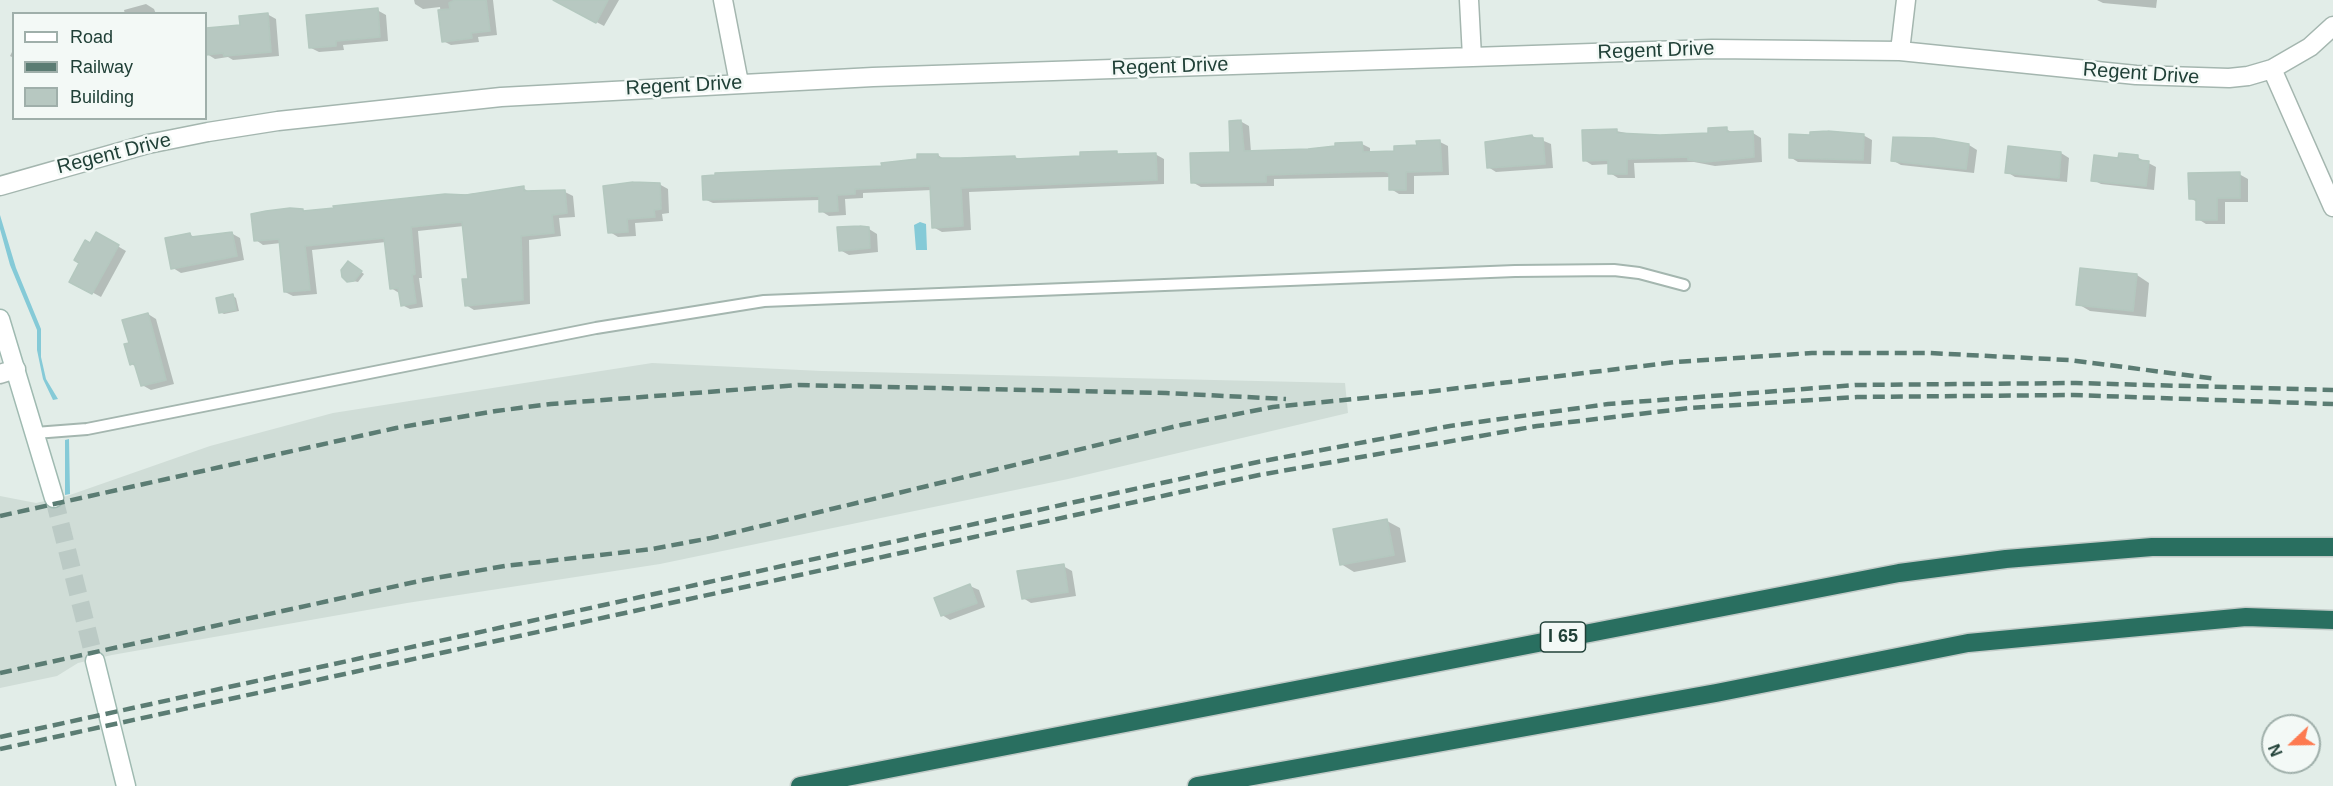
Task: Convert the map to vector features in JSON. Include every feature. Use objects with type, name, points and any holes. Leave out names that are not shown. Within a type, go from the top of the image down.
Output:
[{"type":"highway","name":"I 65","points":[[800,786],[1899,573],[2006,559],[2152,547],[2333,547]]},
{"type":"highway","points":[[1197,786],[1716,693],[1968,643],[2246,617],[2333,620]]},
{"type":"street","points":[[723,0],[739,82]]},
{"type":"street","points":[[1469,0],[1472,57]]},
{"type":"street","points":[[1900,51],[1906,0]]},
{"type":"street","name":"Regent Drive","points":[[0,186],[148,144],[268,122],[501,97],[739,82],[1712,49],[1900,51],[2176,78],[2240,77],[2272,69],[2310,47],[2333,26]]},
{"type":"street","points":[[2272,69],[2333,207]]},
{"type":"street","points":[[0,318],[8,372],[35,433],[54,498]]},
{"type":"street","points":[[95,661],[126,786]]},
{"type":"lane","points":[[35,433],[87,429],[596,328],[764,301],[1547,271],[1614,270],[1639,273],[1684,285]]},
{"type":"shaded area","points":[[652,363],[822,371],[1345,383],[1348,413],[1068,479],[660,564],[407,603],[112,655],[78,663],[57,676],[0,688],[0,496],[36,503],[67,496],[210,446],[333,413]]},
{"type":"water","points":[[0,215],[16,268],[41,329],[41,357],[46,379],[58,399],[53,400],[43,379],[37,350],[37,330],[10,265],[0,229]]},
{"type":"water","points":[[920,222],[926,224],[927,250],[916,250],[914,225]]},
{"type":"water","points":[[69,439],[70,494],[65,495],[65,440]]},
{"type":"building","points":[[455,0],[486,0],[490,31],[471,33],[472,38],[442,42],[438,10],[450,9],[449,3]]},
{"type":"building","points":[[553,0],[608,0],[596,23]]},
{"type":"building","points":[[378,8],[380,37],[336,41],[336,46],[309,48],[306,15]]},
{"type":"building","points":[[268,13],[271,52],[224,56],[223,53],[207,55],[207,28],[240,25],[239,16]]},
{"type":"building","points":[[1241,120],[1244,151],[1308,149],[1335,146],[1335,143],[1362,142],[1363,152],[1394,151],[1394,146],[1417,145],[1416,141],[1440,140],[1442,171],[1406,172],[1406,190],[1389,190],[1389,173],[1384,171],[1266,175],[1266,182],[1191,183],[1190,153],[1230,152],[1229,121]]},
{"type":"building","points":[[1727,127],[1727,132],[1753,131],[1754,157],[1705,162],[1688,160],[1688,157],[1627,159],[1627,174],[1608,174],[1608,160],[1583,161],[1582,130],[1617,129],[1617,133],[1660,135],[1708,133],[1708,128]]},
{"type":"building","points":[[1810,132],[1864,134],[1863,160],[1789,158],[1789,134],[1810,135]]},
{"type":"building","points":[[1532,135],[1533,138],[1543,138],[1545,164],[1487,168],[1485,142]]},
{"type":"building","points":[[1893,137],[1934,138],[1969,144],[1966,169],[1891,161]]},
{"type":"building","points":[[2008,146],[2061,152],[2059,178],[2005,173]]},
{"type":"building","points":[[1117,151],[1117,154],[1156,153],[1157,180],[961,188],[963,226],[932,228],[930,186],[855,189],[855,194],[837,195],[838,211],[819,212],[819,196],[703,200],[702,176],[715,175],[715,173],[882,166],[881,163],[917,159],[917,154],[938,154],[938,158],[1015,156],[1015,159],[1080,156],[1080,152]]},
{"type":"building","points":[[2119,153],[2138,155],[2138,160],[2149,161],[2146,186],[2091,181],[2094,155],[2118,158]]},
{"type":"building","points":[[2240,172],[2240,198],[2217,198],[2217,220],[2196,220],[2196,199],[2189,199],[2188,173]]},
{"type":"building","points":[[633,182],[660,183],[661,209],[654,210],[655,217],[627,219],[628,232],[608,233],[603,186]]},
{"type":"building","points":[[524,186],[524,191],[565,190],[567,213],[552,215],[554,233],[521,236],[523,300],[465,306],[462,279],[468,279],[462,222],[411,227],[415,274],[412,275],[416,303],[401,306],[398,288],[390,289],[384,238],[305,246],[310,290],[284,292],[279,239],[254,241],[251,214],[290,208],[303,209],[303,211],[334,208],[333,206],[445,194],[466,195]]},
{"type":"building","points":[[837,227],[869,227],[870,248],[839,251]]},
{"type":"building","points":[[96,232],[119,245],[92,294],[69,282],[79,263],[74,260],[85,240],[90,243]]},
{"type":"building","points":[[232,232],[237,256],[171,269],[165,238],[190,233],[191,237]]},
{"type":"building","points":[[348,261],[362,271],[354,281],[347,282],[342,277],[341,270]]},
{"type":"building","points":[[2080,268],[2137,274],[2133,311],[2076,305]]},
{"type":"building","points":[[233,294],[236,310],[219,313],[216,298]]},
{"type":"building","points":[[148,313],[166,380],[141,386],[134,363],[130,365],[124,344],[129,343],[122,320]]},
{"type":"building","points":[[1387,519],[1394,555],[1340,565],[1333,529]]},
{"type":"building","points":[[1064,564],[1068,592],[1022,599],[1017,571]]},
{"type":"building","points":[[970,584],[977,603],[941,616],[934,598]]},
{"type":"tunnel","points":[[54,498],[95,661]]},
{"type":"railway","points":[[0,673],[424,580],[505,566],[652,549],[711,538],[1181,425],[1273,407],[1426,392],[1676,362],[1812,353],[1929,353],[2069,360],[2217,379]]},
{"type":"railway","points":[[0,737],[1258,462],[1450,426],[1608,404],[1856,385],[2076,383],[2333,390]]},
{"type":"railway","points":[[0,516],[396,428],[551,404],[798,385],[1166,393],[1286,399]]},
{"type":"railway","points":[[0,749],[1259,475],[1537,426],[1690,408],[1857,397],[2073,395],[2333,404]]}]
